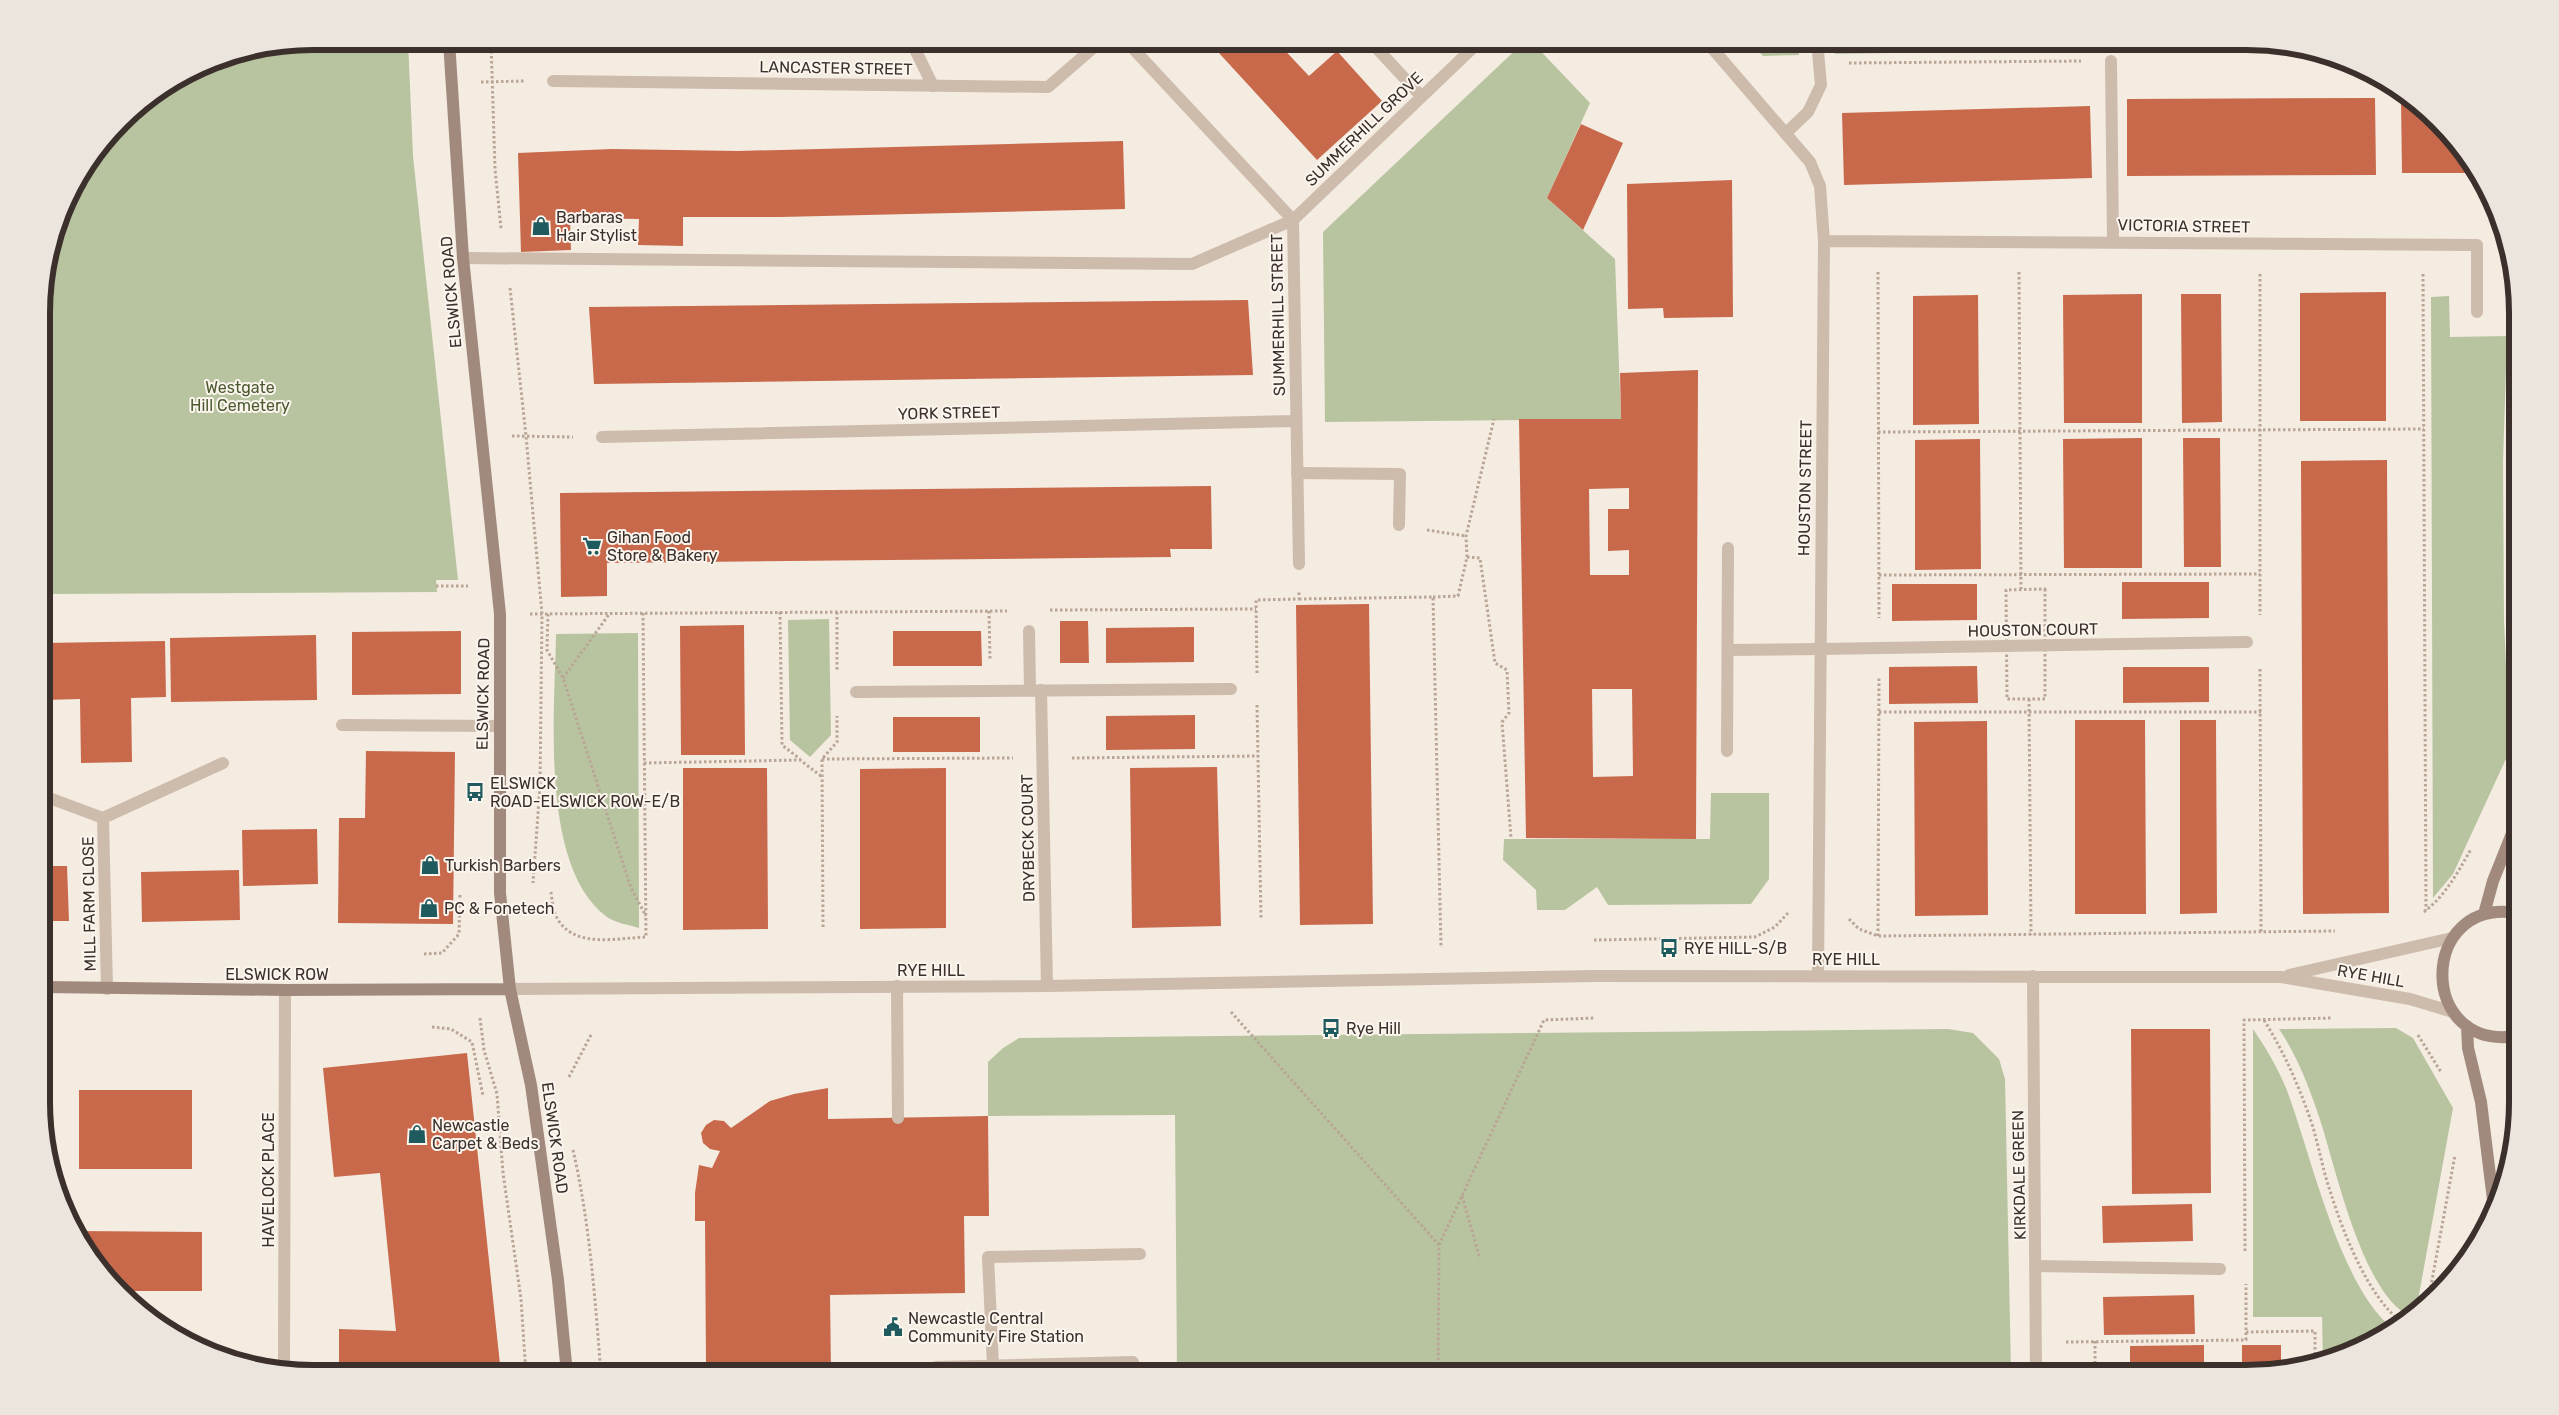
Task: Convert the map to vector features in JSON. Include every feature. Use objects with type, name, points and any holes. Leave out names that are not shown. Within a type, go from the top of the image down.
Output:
[{"type":"main road","name":"ELSWICK ROAD","points":[[449,50],[464,258],[500,614],[498,726],[500,893],[510,990],[531,1085],[558,1280],[566,1365]]},
{"type":"main road","points":[[2484,914],[2493,881],[2509,841]]},
{"type":"main road","points":[[2509,912],[2484,914],[2466,924],[2452,938],[2444,956],[2440,975],[2444,995],[2453,1012],[2467,1026],[2485,1036],[2509,1037]]},
{"type":"main road","name":"ELSWICK ROW","points":[[50,987],[510,990]]},
{"type":"main road","points":[[2467,1026],[2468,1048],[2481,1102],[2492,1194]]},
{"type":"street","points":[[915,50],[933,86]]},
{"type":"street","name":"LANCASTER STREET","points":[[553,80],[1048,88],[1091,50]]},
{"type":"street","name":"SUMMERHILL STREET","points":[[1134,50],[1293,220],[1299,564]]},
{"type":"street","points":[[1378,50],[1421,96]]},
{"type":"street","name":"SUMMERHILL GROVE","points":[[1293,220],[1470,50]]},
{"type":"street","name":"HOUSTON STREET","points":[[1714,50],[1810,162],[1820,186],[1824,241],[1818,975]]},
{"type":"street","points":[[1786,133],[1808,112],[1821,85],[1817,50]]},
{"type":"street","points":[[2111,61],[2113,241]]},
{"type":"street","points":[[464,258],[1192,264],[1293,220]]},
{"type":"street","name":"VICTORIA STREET","points":[[1824,241],[2113,241],[2477,245],[2477,312]]},
{"type":"street","name":"YORK STREET","points":[[602,437],[1296,421]]},
{"type":"street","points":[[1297,473],[1400,474],[1399,526]]},
{"type":"street","points":[[1728,548],[1728,751]]},
{"type":"street","name":"DRYBECK COURT","points":[[1029,630],[1035,690],[1047,986]]},
{"type":"street","name":"HOUSTON COURT","points":[[1728,650],[2247,642]]},
{"type":"street","points":[[856,692],[1231,689]]},
{"type":"street","points":[[342,725],[498,726]]},
{"type":"street","name":"MILL FARM CLOSE","points":[[50,798],[103,818],[222,763]]},
{"type":"street","name":"MILL FARM CLOSE","points":[[103,818],[107,989]]},
{"type":"street","name":"RYE HILL","points":[[2281,977],[2452,938]]},
{"type":"street","name":"RYE HILL","points":[[510,990],[1047,986],[1818,975],[2281,977],[2410,999],[2453,1012]]},
{"type":"street","name":"KIRKDALE GREEN","points":[[2033,976],[2036,1365]]},
{"type":"street","points":[[897,986],[898,1118]]},
{"type":"street","name":"HAVELOCK PLACE","points":[[284,1363],[285,990]]},
{"type":"street","points":[[993,1365],[988,1257],[1140,1254]]},
{"type":"street","points":[[2036,1266],[2220,1269]]},
{"type":"street","points":[[1028,1365],[1133,1362]]},
{"type":"path","points":[[491,50],[495,169],[526,436],[542,614],[540,786],[532,892]]},
{"type":"path","points":[[1819,63],[2111,61]]},
{"type":"path","points":[[450,80],[491,82],[553,80]]},
{"type":"path","points":[[1878,242],[1878,936]]},
{"type":"path","points":[[2019,242],[2021,589]]},
{"type":"path","points":[[2260,243],[2260,623]]},
{"type":"path","points":[[2423,245],[2426,911]]},
{"type":"path","points":[[1298,599],[1458,596],[1467,557],[1466,536],[1494,419]]},
{"type":"path","points":[[1878,432],[2424,429]]},
{"type":"path","points":[[481,435],[602,437]]},
{"type":"path","points":[[1399,526],[1466,536]]},
{"type":"path","points":[[1467,557],[1480,558],[1495,663],[1507,670],[1509,713],[1502,722],[1511,838]]},
{"type":"path","points":[[1879,575],[2260,574]]},
{"type":"path","points":[[436,586],[458,586]]},
{"type":"path","points":[[1433,596],[1442,979]]},
{"type":"path","points":[[1256,600],[1257,678]]},
{"type":"path","points":[[1048,610],[1256,609]]},
{"type":"path","points":[[500,614],[1009,610]]},
{"type":"path","points":[[989,611],[990,638]]},
{"type":"path","points":[[780,612],[782,745],[821,776]]},
{"type":"path","points":[[837,612],[837,677]]},
{"type":"path","points":[[551,892],[556,918],[575,937],[592,939],[646,937],[643,613]]},
{"type":"path","points":[[548,614],[547,650],[563,678],[630,888],[646,917]]},
{"type":"path","points":[[563,678],[610,614]]},
{"type":"path","points":[[2260,663],[2261,932]]},
{"type":"path","points":[[1257,697],[1260,918]]},
{"type":"path","points":[[2029,699],[2031,934]]},
{"type":"path","points":[[1879,712],[2260,712]]},
{"type":"path","points":[[822,927],[822,759],[837,742],[837,714]]},
{"type":"path","points":[[644,763],[800,760]]},
{"type":"path","points":[[2418,916],[2426,911],[2454,879],[2474,844]]},
{"type":"path","points":[[424,954],[442,953],[459,934],[460,894]]},
{"type":"path","points":[[1594,940],[1755,937],[1775,927],[1788,913]]},
{"type":"path","points":[[1845,915],[1859,929],[1878,936],[2343,931]]},
{"type":"path","points":[[1206,984],[1439,1245]]},
{"type":"path","points":[[477,990],[484,1050],[497,1094],[504,1173],[516,1252],[525,1365]]},
{"type":"path","points":[[1438,1365],[1439,1245],[1544,1020],[1595,1018]]},
{"type":"path","points":[[2245,1254],[2244,1020],[2338,1018]]},
{"type":"path","points":[[2263,1020],[2285,1053],[2312,1124],[2331,1194],[2372,1290],[2396,1318]]},
{"type":"path","points":[[432,1027],[451,1029],[472,1042],[483,1096]]},
{"type":"path","points":[[2413,1031],[2419,1036],[2444,1076]]},
{"type":"path","points":[[569,1077],[592,1033]]},
{"type":"path","points":[[572,1145],[586,1218],[600,1365]]},
{"type":"path","points":[[2430,1290],[2456,1152]]},
{"type":"path","points":[[1462,1196],[1480,1259]]},
{"type":"path","points":[[2037,1342],[2246,1340],[2246,1283]]},
{"type":"path","points":[[2246,1332],[2315,1331],[2316,1355]]},
{"type":"path","points":[[2095,1342],[2095,1365]]},
{"type":"green space","name":"Westgate Hill Cemetery","points":[[408,50],[413,156],[458,580],[436,580],[437,592],[50,594],[50,313],[52,279],[64,228],[77,197],[94,167],[127,127],[167,94],[212,70],[245,59],[279,52]]},
{"type":"green space","points":[[1515,50],[1540,50],[1590,103],[1547,198],[1615,259],[1621,419],[1325,422],[1323,232]]},
{"type":"green space","points":[[1757,50],[1799,50],[1799,55],[1763,56]]},
{"type":"green space","points":[[1835,50],[2062,50],[1835,54]]},
{"type":"green space","points":[[2449,296],[2450,337],[2507,336],[2503,462],[2504,621],[2509,728],[2509,752],[2453,874],[2433,898],[2431,297]]},
{"type":"green space","points":[[829,619],[831,735],[810,757],[790,740],[788,620]]},
{"type":"green space","points":[[638,633],[639,928],[607,917],[585,894],[570,862],[561,826],[554,744],[556,634]]},
{"type":"green space","points":[[1711,793],[1769,793],[1769,879],[1751,904],[1608,905],[1597,887],[1565,910],[1537,910],[1536,890],[1503,860],[1504,839],[1710,839]]},
{"type":"green space","points":[[2396,1028],[2413,1038],[2453,1108],[2418,1301],[2404,1312],[2393,1303],[2378,1283],[2365,1258],[2344,1201],[2309,1089],[2292,1051],[2279,1029]]},
{"type":"green space","points":[[1948,1029],[1973,1033],[1999,1059],[2005,1079],[2011,1365],[1177,1365],[1175,1115],[988,1116],[988,1062],[1003,1048],[1019,1038]]},
{"type":"green space","points":[[2253,1029],[2271,1058],[2286,1088],[2342,1251],[2357,1282],[2374,1309],[2388,1324],[2347,1345],[2323,1353],[2322,1317],[2253,1317]]},
{"type":"building","points":[[1216,50],[1284,50],[1309,76],[1337,51],[1382,101],[1317,160]]},
{"type":"building","points":[[2375,98],[2376,175],[2127,176],[2127,99]]},
{"type":"building","points":[[2401,101],[2432,127],[2455,153],[2469,173],[2402,173]]},
{"type":"building","points":[[2090,106],[2092,178],[1844,185],[1842,113]]},
{"type":"building","points":[[1581,124],[1623,143],[1583,230],[1547,198]]},
{"type":"building","points":[[1123,141],[1125,209],[780,217],[683,217],[683,246],[638,245],[639,219],[570,218],[571,250],[521,252],[518,153],[612,149],[738,151]]},
{"type":"building","points":[[1732,180],[1733,317],[1664,318],[1663,308],[1628,309],[1627,184]]},
{"type":"building","points":[[2386,292],[2386,421],[2300,421],[2300,293]]},
{"type":"building","points":[[2142,294],[2142,423],[2064,423],[2063,295]]},
{"type":"building","points":[[2181,294],[2221,294],[2222,422],[2182,423]]},
{"type":"building","points":[[1978,295],[1979,424],[1913,425],[1913,296]]},
{"type":"building","points":[[1248,300],[1253,375],[594,384],[589,307]]},
{"type":"building","points":[[1698,370],[1696,839],[1526,838],[1519,419],[1621,419],[1620,373]],"holes":[[[1629,488],[1629,509],[1608,509],[1608,551],[1629,550],[1629,575],[1590,575],[1589,489]],[[1592,689],[1632,689],[1633,776],[1593,777]]]},
{"type":"building","points":[[2142,438],[2142,568],[2064,568],[2063,439]]},
{"type":"building","points":[[2183,438],[2220,438],[2221,567],[2184,567]]},
{"type":"building","points":[[1980,439],[1981,569],[1915,570],[1915,440]]},
{"type":"building","points":[[2387,460],[2389,913],[2303,914],[2301,461]]},
{"type":"building","points":[[1211,486],[1212,549],[1170,549],[1171,557],[607,563],[607,596],[561,597],[560,493]]},
{"type":"building","points":[[2122,582],[2209,582],[2209,618],[2122,619]]},
{"type":"building","points":[[1892,584],[1977,584],[1977,620],[1892,621]]},
{"type":"building","points":[[1369,604],[1373,924],[1300,925],[1296,605]]},
{"type":"building","points":[[1060,621],[1088,621],[1089,663],[1060,663]]},
{"type":"building","points":[[744,625],[745,755],[681,755],[680,626]]},
{"type":"building","points":[[1194,627],[1194,662],[1106,663],[1106,628]]},
{"type":"building","points":[[461,631],[461,694],[352,695],[352,632]]},
{"type":"building","points":[[893,631],[981,631],[982,666],[893,666]]},
{"type":"building","points":[[316,635],[317,700],[171,702],[170,638]]},
{"type":"building","points":[[165,641],[166,697],[131,698],[132,762],[81,763],[80,699],[50,700],[50,643]]},
{"type":"building","points":[[1977,666],[1978,703],[1889,704],[1889,667]]},
{"type":"building","points":[[2123,667],[2209,667],[2209,702],[2123,703]]},
{"type":"building","points":[[1195,715],[1195,749],[1106,750],[1106,716]]},
{"type":"building","points":[[893,717],[980,717],[980,752],[893,752]]},
{"type":"building","points":[[2075,720],[2145,720],[2146,914],[2075,914]]},
{"type":"building","points":[[2180,720],[2216,720],[2217,913],[2180,914]]},
{"type":"building","points":[[1987,721],[1988,915],[1915,916],[1914,722]]},
{"type":"building","points":[[366,751],[455,752],[453,924],[338,923],[339,818],[365,818]]},
{"type":"building","points":[[1217,767],[1221,926],[1132,928],[1130,768]]},
{"type":"building","points":[[683,768],[767,768],[768,929],[683,930]]},
{"type":"building","points":[[946,768],[946,928],[860,929],[860,769]]},
{"type":"building","points":[[317,829],[318,884],[243,886],[242,830]]},
{"type":"building","points":[[50,866],[67,866],[69,921],[50,921]]},
{"type":"building","points":[[239,870],[240,920],[142,922],[141,872]]},
{"type":"building","points":[[2131,1029],[2210,1029],[2211,1193],[2132,1194]]},
{"type":"building","points":[[467,1053],[500,1365],[339,1365],[339,1329],[396,1331],[380,1173],[334,1177],[323,1068]]},
{"type":"building","points":[[828,1088],[828,1119],[988,1116],[989,1216],[964,1216],[965,1293],[830,1295],[831,1365],[706,1365],[705,1221],[695,1221],[695,1193],[699,1165],[712,1168],[720,1151],[710,1149],[703,1143],[701,1133],[706,1125],[714,1120],[724,1121],[731,1128],[770,1101],[794,1094]]},
{"type":"building","points":[[79,1090],[192,1090],[192,1169],[79,1169]]},
{"type":"building","points":[[2192,1204],[2193,1241],[2103,1243],[2102,1206]]},
{"type":"building","points":[[84,1231],[202,1232],[202,1291],[130,1291],[104,1262]]},
{"type":"building","points":[[2194,1295],[2195,1334],[2104,1335],[2103,1297]]},
{"type":"building","points":[[2204,1345],[2204,1365],[2130,1365],[2130,1346]]},
{"type":"building","points":[[2242,1345],[2281,1345],[2281,1363],[2242,1365]]},
{"type":"place","name":"Barbaras Hair Stylist","points":[[541,226]]},
{"type":"place","name":"Gihan Food Store & Bakery","points":[[592,546]]},
{"type":"place","name":"ELSWICK ROAD-ELSWICK ROW-E/B","points":[[475,792]]},
{"type":"place","name":"Turkish Barbers","points":[[430,865]]},
{"type":"place","name":"PC & Fonetech","points":[[429,908]]},
{"type":"place","name":"RYE HILL-S/B","points":[[1669,948]]},
{"type":"place","name":"Rye Hill","points":[[1331,1028]]},
{"type":"place","name":"Newcastle Carpet & Beds","points":[[417,1134]]},
{"type":"place","name":"Newcastle Central Community Fire Station","points":[[893,1327]]}]
